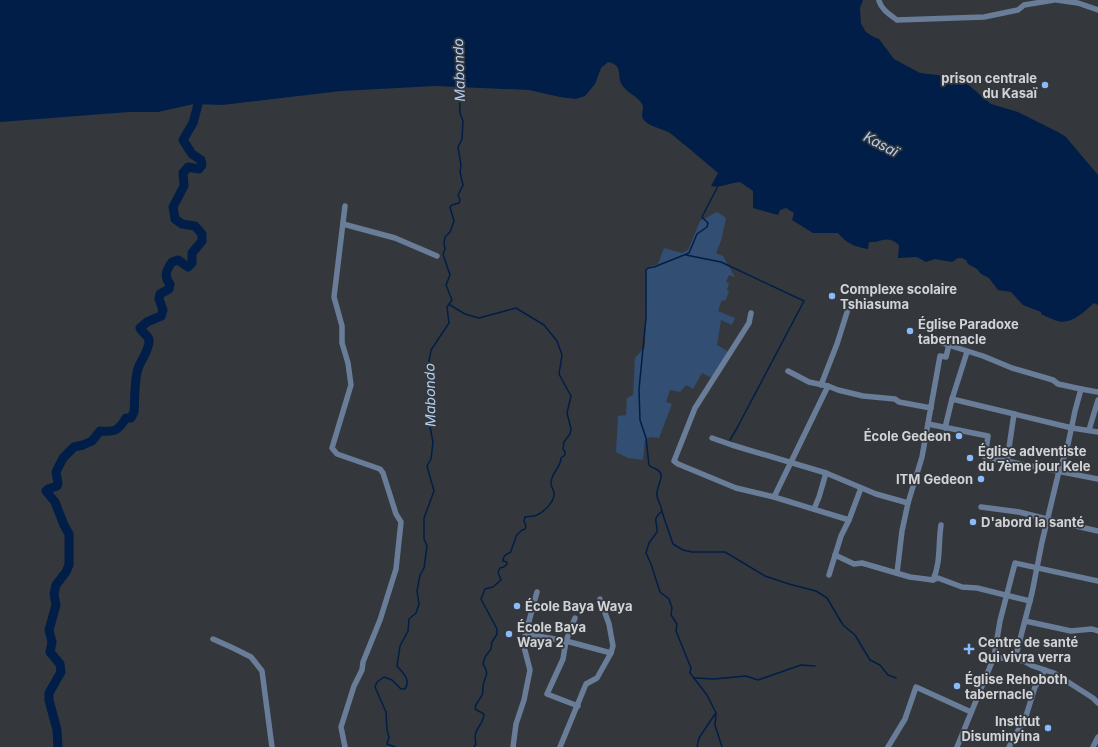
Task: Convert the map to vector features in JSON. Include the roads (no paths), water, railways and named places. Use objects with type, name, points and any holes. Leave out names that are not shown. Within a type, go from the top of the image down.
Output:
[{"type":"street","points":[[1028,0],[1035,4]]},
{"type":"street","points":[[879,1],[881,7],[897,20],[984,17],[1018,10],[1024,5],[1055,0],[1078,3],[1098,10]]},
{"type":"street","points":[[344,747],[341,727],[354,686],[362,670],[363,662],[380,620],[396,569],[401,522],[396,514],[383,473],[380,469],[337,454],[332,448],[351,385],[348,363],[342,343],[342,326],[334,297],[345,206]]},
{"type":"street","points":[[343,224],[395,238],[437,256]]},
{"type":"street","points":[[821,385],[837,344],[849,306]]},
{"type":"street","points":[[751,313],[749,323],[695,408],[674,461],[736,488],[774,497],[850,520]]},
{"type":"street","points":[[942,343],[967,352],[984,356],[1012,368],[1053,380],[1058,384],[1098,392]]},
{"type":"street","points":[[897,573],[902,531],[908,503],[922,457],[940,356],[946,357],[949,346]]},
{"type":"street","points":[[945,428],[967,352]]},
{"type":"street","points":[[788,371],[809,382],[846,392],[863,396],[895,399],[899,402],[931,408]]},
{"type":"street","points":[[774,497],[828,386]]},
{"type":"street","points":[[1015,659],[1030,601],[1047,519],[1059,471],[1067,449],[1081,389]]},
{"type":"street","points":[[952,400],[1072,428],[1098,432]]},
{"type":"street","points":[[1089,430],[1098,400]]},
{"type":"street","points":[[1007,461],[1014,414]]},
{"type":"street","points":[[928,424],[988,436],[985,457],[1098,479]]},
{"type":"street","points":[[712,438],[826,473],[876,494],[908,503]]},
{"type":"street","points":[[814,509],[826,473]]},
{"type":"street","points":[[829,575],[841,536],[850,520],[860,488]]},
{"type":"street","points":[[981,507],[1019,512],[1098,531]]},
{"type":"street","points":[[933,580],[937,570],[939,555],[938,541],[941,525]]},
{"type":"street","points":[[835,555],[854,564],[862,563],[910,577],[933,580],[938,578],[962,587],[977,588],[1030,601]]},
{"type":"street","points":[[957,747],[994,657],[1006,594],[1015,563],[1098,581]]},
{"type":"street","points":[[513,747],[516,724],[524,700],[530,670],[523,643],[537,592]]},
{"type":"street","points":[[560,747],[586,684],[597,678],[611,653],[613,646],[609,624],[600,599]]},
{"type":"street","points":[[574,618],[566,641],[563,658],[547,694],[578,706]]},
{"type":"street","points":[[1025,621],[1071,631],[1092,629],[1098,631]]},
{"type":"street","points":[[526,634],[566,641],[611,653]]},
{"type":"street","points":[[213,640],[251,657],[262,671],[272,747]]},
{"type":"street","points":[[994,657],[1024,661],[1057,675],[1093,698],[1098,703]]},
{"type":"street","points":[[1010,747],[1026,716],[1034,687],[1045,670]]},
{"type":"street","points":[[888,747],[905,719],[916,687],[972,712]]},
{"type":"street","points":[[1093,747],[1098,737]]},
{"type":"water","name":"Kasaï","points":[[0,0],[863,0],[860,8],[861,24],[866,32],[879,39],[894,59],[920,73],[954,77],[965,82],[991,104],[1018,112],[1058,132],[1066,137],[1098,175],[1098,305],[1094,303],[1082,314],[1067,321],[1057,321],[1041,314],[1041,312],[1023,305],[1011,292],[998,290],[989,278],[981,274],[977,269],[968,264],[966,260],[962,258],[958,258],[952,262],[935,259],[926,262],[917,257],[898,258],[899,245],[891,240],[887,239],[869,242],[868,249],[863,248],[848,242],[838,233],[813,233],[792,220],[794,213],[786,208],[780,210],[778,215],[753,208],[753,191],[740,182],[711,186],[718,173],[668,132],[651,125],[643,119],[643,106],[641,102],[622,85],[616,65],[608,62],[601,68],[595,84],[585,96],[576,99],[529,90],[435,86],[341,91],[222,105],[194,104],[158,112],[129,112],[0,122]]},
{"type":"waterway","name":"Mabondo","points":[[395,747],[387,744],[389,737],[386,712],[375,687],[377,682],[384,677],[392,680],[401,689],[405,689],[407,679],[397,666],[400,646],[408,631],[409,619],[416,613],[419,604],[417,591],[420,575],[424,568],[427,546],[424,539],[424,518],[434,491],[427,466],[431,459],[433,442],[428,417],[431,405],[428,367],[431,350],[449,323],[447,307],[452,300],[446,285],[450,275],[443,254],[445,249],[444,243],[445,237],[450,232],[454,221],[450,207],[459,203],[460,200],[458,195],[463,185],[460,172],[461,165],[458,147],[462,139],[463,121],[460,113],[459,87]]},
{"type":"waterway","points":[[58,747],[57,730],[49,700],[49,693],[61,672],[60,664],[50,652],[52,642],[49,630],[56,605],[54,594],[56,585],[66,572],[69,565],[69,534],[55,502],[46,491],[57,486],[58,483],[56,472],[63,458],[74,447],[92,441],[100,431],[116,430],[121,426],[126,418],[131,418],[134,412],[137,370],[149,343],[148,338],[140,328],[147,322],[161,316],[163,310],[159,299],[160,294],[169,289],[170,284],[166,273],[172,262],[178,260],[188,267],[192,263],[192,253],[202,241],[202,234],[195,226],[182,224],[175,219],[173,207],[184,186],[183,173],[188,167],[199,169],[202,165],[201,160],[192,154],[183,140],[193,123],[201,93]]},
{"type":"waterway","points":[[718,186],[702,217],[708,223],[707,227],[697,234],[689,253],[646,270],[646,318],[639,389],[640,420],[646,438],[649,465],[657,469],[661,476],[657,496],[662,511],[656,519],[657,532],[649,543],[646,553],[660,592],[669,599],[672,608],[671,615],[677,624],[676,631],[691,668],[690,673],[707,695],[716,713],[715,725],[722,747]]},
{"type":"waterway","points":[[686,255],[721,262],[804,301],[730,440]]},
{"type":"waterway","points":[[450,305],[465,314],[479,318],[516,308],[544,325],[557,341],[562,355],[559,374],[571,396],[567,413],[571,429],[570,434],[564,442],[563,449],[565,455],[561,458],[560,464],[551,481],[554,491],[553,499],[546,509],[540,514],[525,517],[525,529],[516,536],[511,552],[504,557],[503,561],[507,562],[507,564],[500,568],[498,572],[501,580],[493,587],[485,589],[481,599],[497,629],[497,634],[483,664],[486,675],[482,694],[475,709],[484,714],[482,722],[475,734],[476,744],[474,747]]},
{"type":"waterway","points":[[662,512],[673,544],[683,550],[692,552],[725,552],[765,576],[816,591],[827,598],[843,625],[855,635],[870,660],[880,665],[888,675],[896,678]]},
{"type":"waterway","points":[[695,678],[714,679],[746,676],[758,680],[801,665],[815,666]]},
{"type":"waterway","points":[[697,747],[699,738],[715,714]]},
{"type":"place","name":"prison centrale du Kasaï","points":[[1045,85]]},
{"type":"place","name":"Complexe scolaire Tshiasuma","points":[[832,296]]},
{"type":"place","name":"Église Paradoxe tabernacle","points":[[910,331]]},
{"type":"place","name":"École Gedeon","points":[[959,436]]},
{"type":"place","name":"Église adventiste du 7ème jour Kele","points":[[970,458]]},
{"type":"place","name":"ITM Gedeon","points":[[981,479]]},
{"type":"place","name":"D'abord la santé","points":[[973,522]]},
{"type":"place","name":"École Baya Waya","points":[[517,606]]},
{"type":"place","name":"École Baya Waya 2","points":[[509,634]]},
{"type":"place","name":"Centre de santé Qui vivra verra","points":[[969,649]]},
{"type":"place","name":"Église Rehoboth tabernacle","points":[[957,686]]},
{"type":"place","name":"Institut Disuminyina","points":[[1048,728]]}]
